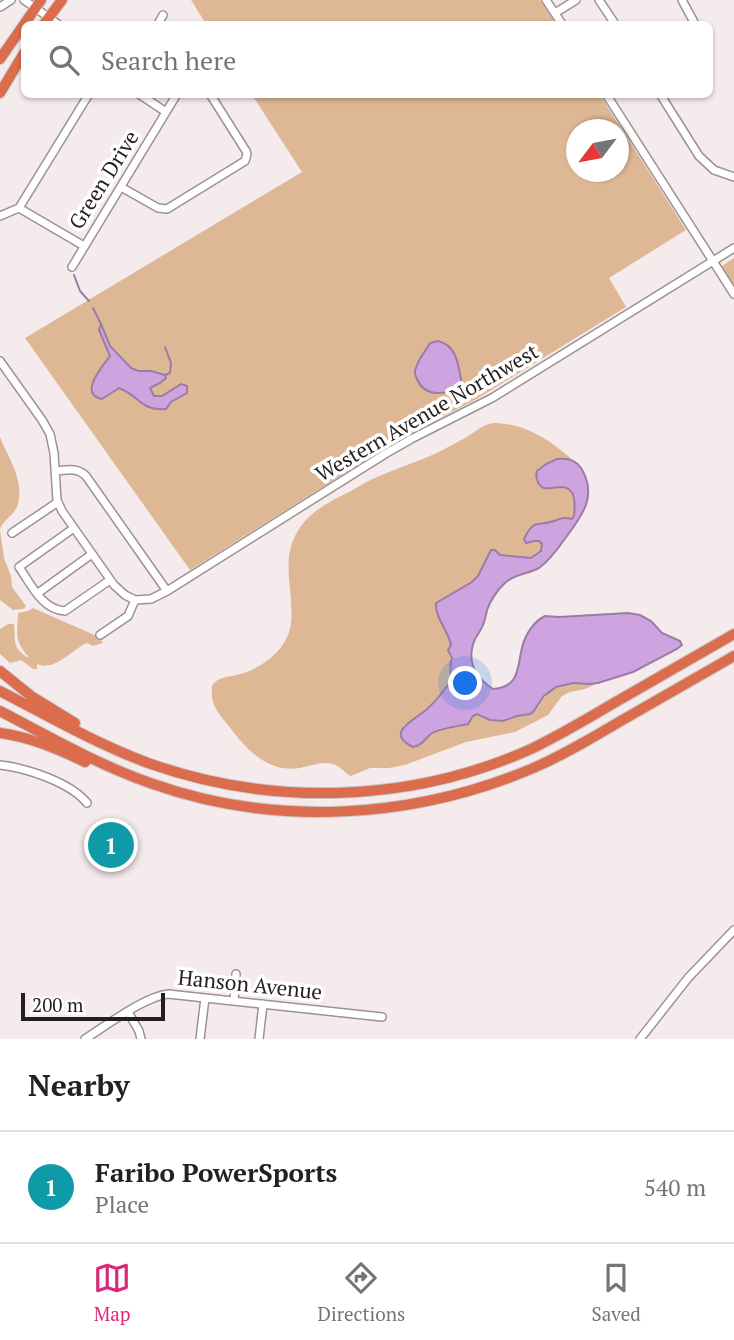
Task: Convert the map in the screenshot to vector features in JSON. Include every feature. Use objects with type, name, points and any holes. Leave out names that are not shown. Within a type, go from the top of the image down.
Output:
[{"type":"highway","points":[[46,21],[62,0]]},
{"type":"highway","points":[[26,21],[38,4]]},
{"type":"highway","points":[[0,59],[21,29]]},
{"type":"highway","points":[[0,93],[21,58]]},
{"type":"highway","points":[[0,691],[101,743],[191,776],[267,790],[340,793],[419,784],[481,767],[542,743],[734,634]]},
{"type":"highway","points":[[0,733],[38,742],[125,778],[237,806],[311,812],[379,809],[454,795],[492,784],[550,761],[734,656]]},
{"type":"highway","points":[[0,671],[43,704],[130,755]]},
{"type":"highway","points":[[0,711],[108,766],[183,794]]},
{"type":"street","points":[[0,7],[11,0]]},
{"type":"street","points":[[24,0],[38,4],[46,21]]},
{"type":"street","points":[[546,0],[560,21]]},
{"type":"street","points":[[555,13],[576,0]]},
{"type":"street","points":[[599,0],[613,21]]},
{"type":"street","points":[[682,0],[693,21]]},
{"type":"street","points":[[160,21],[163,15]]},
{"type":"street","points":[[0,216],[19,208],[87,98]]},
{"type":"street","points":[[145,98],[166,112]]},
{"type":"street","name":"Green Drive","points":[[72,267],[175,98]]},
{"type":"street","points":[[121,187],[158,208],[167,209],[244,161],[247,158],[246,151],[213,98]]},
{"type":"street","points":[[609,98],[734,294]]},
{"type":"street","points":[[663,98],[699,156],[715,170],[734,177]]},
{"type":"street","points":[[19,208],[84,246]]},
{"type":"street","name":"Western Avenue Northwest","points":[[135,600],[151,599],[167,591],[385,454],[492,398],[734,248]]},
{"type":"street","points":[[0,361],[46,426],[52,442],[58,502],[62,511],[110,580],[120,592],[135,600],[128,616],[100,635]]},
{"type":"street","points":[[55,471],[74,470],[84,473],[167,591]]},
{"type":"street","points":[[12,533],[58,502]]},
{"type":"street","points":[[74,528],[19,567],[50,607],[60,611],[65,611],[110,580]]},
{"type":"street","points":[[38,593],[92,554]]},
{"type":"street","points":[[0,765],[24,769],[50,779],[72,790],[87,803]]},
{"type":"street","points":[[640,1039],[688,978],[734,930]]},
{"type":"street","points":[[234,1001],[236,974]]},
{"type":"street","name":"Hanson Avenue","points":[[85,1039],[152,998],[173,994],[323,1014],[382,1017]]},
{"type":"street","points":[[200,1039],[205,998]]},
{"type":"street","points":[[259,1039],[263,1004]]},
{"type":"street","points":[[128,1012],[141,1039]]},
{"type":"shaded area","points":[[191,0],[540,0],[554,21],[204,21]]},
{"type":"shaded area","points":[[254,98],[602,98],[615,119],[566,119],[566,182],[629,182],[629,141],[686,230],[609,278],[626,307],[475,400],[404,436],[190,570],[25,338],[302,172]]},
{"type":"shaded area","points":[[734,258],[734,291],[719,268]]},
{"type":"shaded area","points":[[101,324],[110,346],[131,368],[165,375],[166,378],[150,388],[154,396],[162,396],[181,384],[187,386],[187,393],[171,402],[166,409],[151,408],[119,388],[102,399],[95,396],[92,392],[94,380],[110,356],[99,330]]},
{"type":"shaded area","points":[[438,341],[450,347],[453,352],[462,384],[443,393],[425,389],[415,372],[418,361],[430,343]]},
{"type":"shaded area","points":[[493,423],[517,426],[539,435],[577,464],[564,459],[546,464],[564,487],[573,493],[574,516],[572,519],[540,525],[530,530],[524,541],[542,544],[542,551],[531,559],[500,555],[496,552],[488,554],[475,579],[444,598],[440,620],[450,639],[448,650],[452,659],[449,668],[451,679],[429,707],[403,726],[430,734],[465,725],[477,714],[493,720],[510,720],[532,712],[555,687],[598,683],[562,696],[548,715],[515,732],[466,742],[405,765],[370,768],[351,776],[329,763],[288,769],[267,763],[258,757],[242,743],[218,712],[213,703],[212,686],[221,678],[247,672],[260,665],[278,651],[286,639],[291,620],[290,550],[299,529],[312,514],[330,502],[373,479],[437,453]]},
{"type":"shaded area","points":[[0,437],[18,479],[19,498],[17,507],[0,529]]},
{"type":"shaded area","points":[[557,459],[570,460],[581,468],[588,488],[585,507],[576,524],[546,562],[539,568],[509,580],[494,595],[472,647],[472,661],[481,679],[493,689],[508,685],[516,675],[527,634],[533,625],[545,616],[628,613],[640,615],[682,645],[633,672],[598,683],[573,683],[556,687],[544,696],[530,714],[503,721],[490,720],[477,714],[468,724],[435,732],[413,747],[401,737],[401,732],[432,704],[450,679],[452,658],[448,650],[451,645],[436,603],[472,582],[491,550],[500,555],[531,558],[541,551],[542,544],[539,541],[526,543],[524,539],[533,526],[562,518],[572,519],[575,503],[573,494],[567,488],[544,488],[537,478],[537,471]]},
{"type":"shaded area","points":[[0,530],[12,587],[26,606],[23,609],[13,610],[0,600]]},
{"type":"shaded area","points":[[33,608],[99,637],[103,643],[93,646],[87,643],[57,663],[44,666],[37,664],[37,669],[21,660],[10,663],[0,654],[0,629],[14,624],[17,647],[29,658],[18,637],[18,613]]},
{"type":"waterway","points":[[74,275],[80,291],[89,301]]},
{"type":"waterway","points":[[93,308],[101,324]]},
{"type":"waterway","points":[[165,347],[171,363],[170,373],[165,375]]},
{"type":"place","name":"Faribo PowerSports","points":[[111,845]]}]
